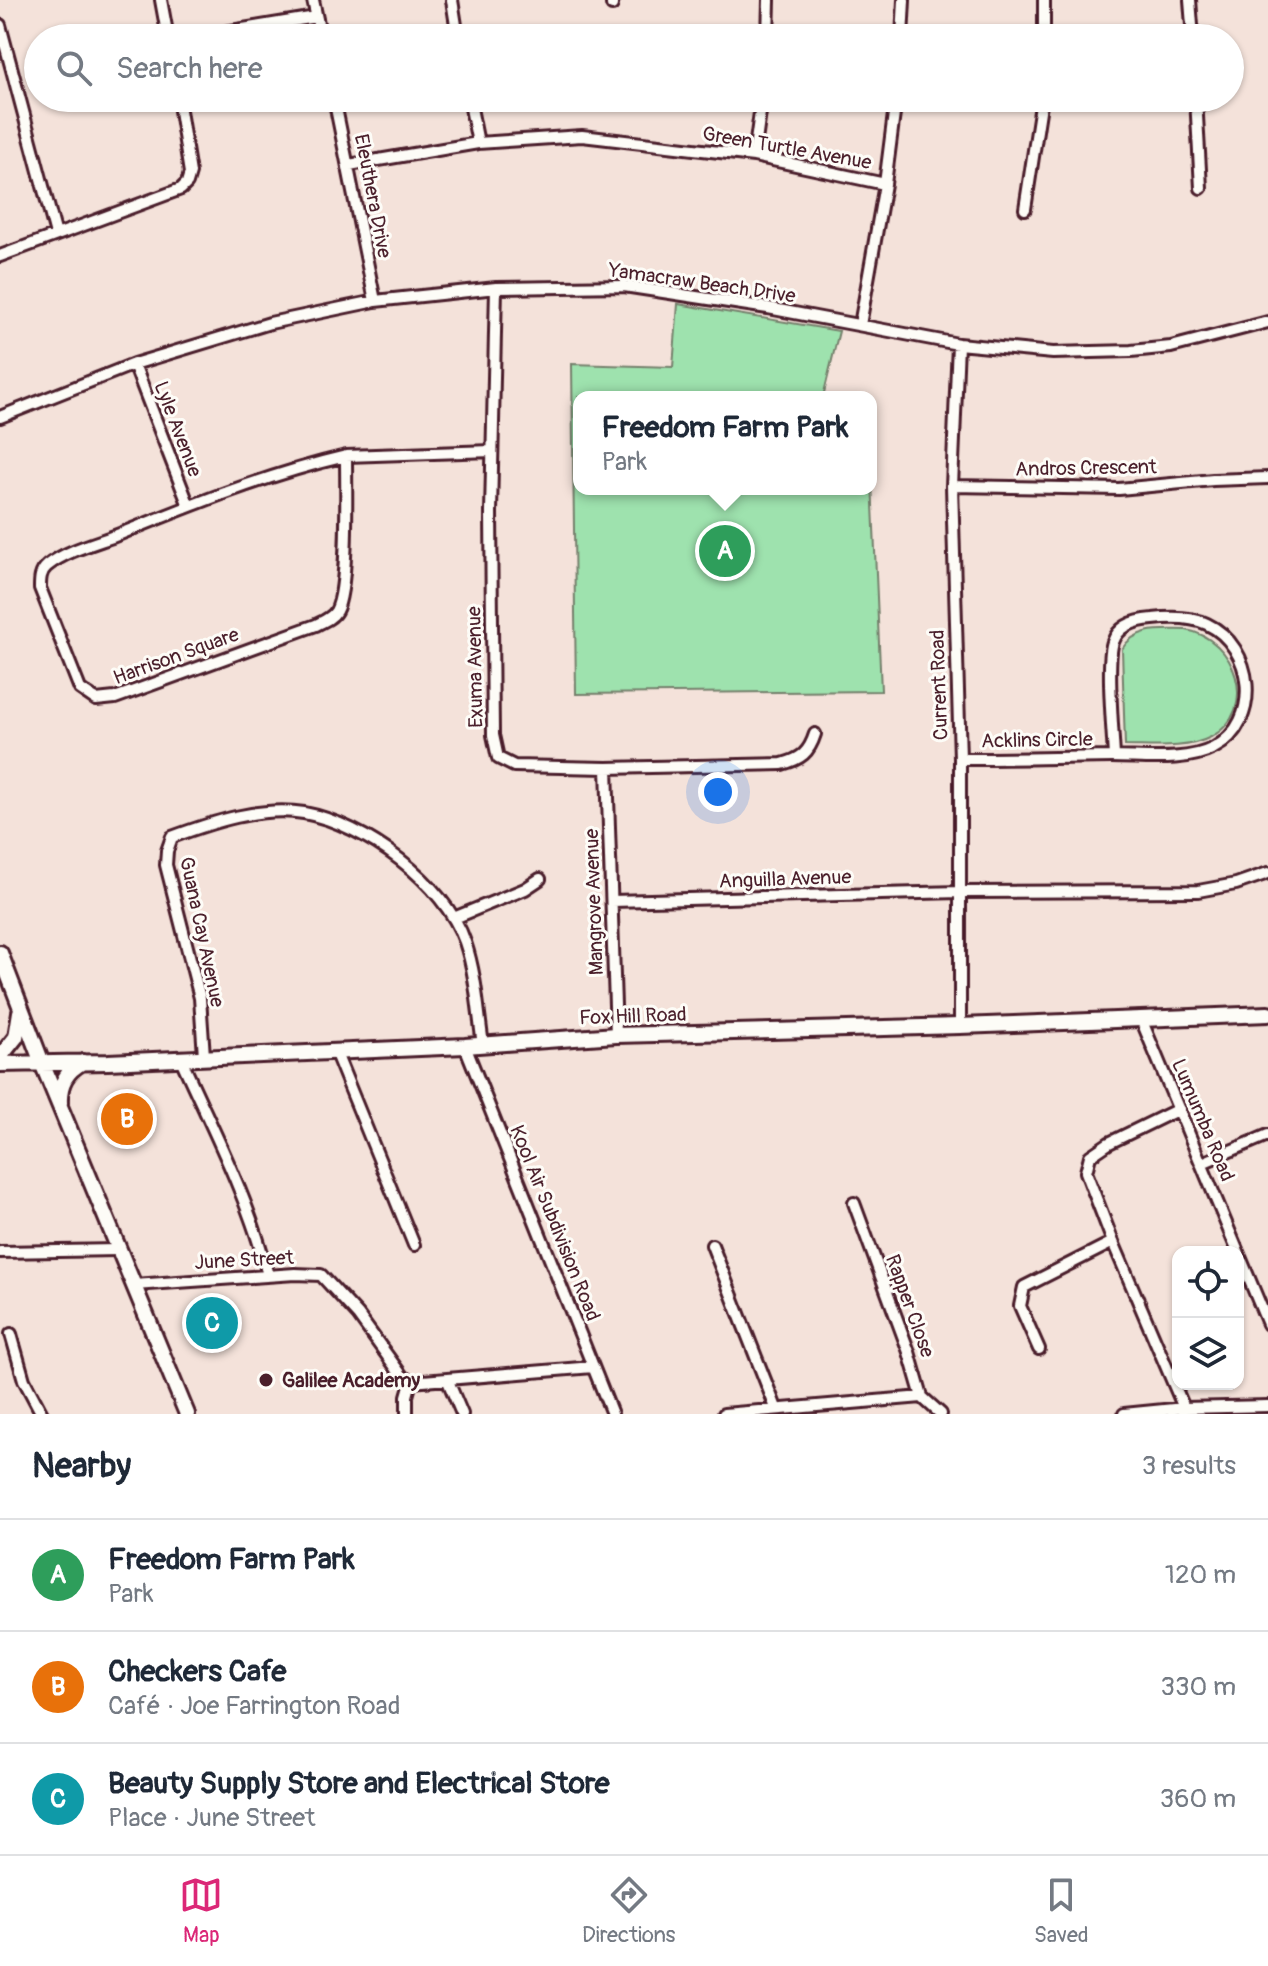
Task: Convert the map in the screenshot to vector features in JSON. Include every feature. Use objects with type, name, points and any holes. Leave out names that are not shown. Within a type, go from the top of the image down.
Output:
[{"type":"main road","points":[[0,953],[42,1063],[187,1414]]},
{"type":"main road","points":[[0,1057],[12,1046],[19,1028],[17,999]]},
{"type":"main road","name":"Fox Hill Road","points":[[0,1064],[465,1046],[616,1035],[1268,1014]]},
{"type":"main road","points":[[61,1107],[60,1089],[68,1072],[92,1060]]},
{"type":"street","points":[[161,0],[165,24]]},
{"type":"street","points":[[313,0],[318,24]]},
{"type":"street","points":[[452,0],[456,24]]},
{"type":"street","points":[[768,24],[769,0]]},
{"type":"street","points":[[903,24],[904,0]]},
{"type":"street","points":[[1044,0],[1044,24]]},
{"type":"street","points":[[1190,0],[1192,24]]},
{"type":"street","points":[[273,24],[316,17]]},
{"type":"street","points":[[0,25],[56,235]]},
{"type":"street","points":[[0,256],[181,189],[187,183],[189,160],[180,112]]},
{"type":"street","name":"Eleuthera Drive","points":[[337,112],[375,301]]},
{"type":"street","points":[[472,112],[478,143]]},
{"type":"street","points":[[754,156],[760,112]]},
{"type":"street","points":[[860,325],[894,112]]},
{"type":"street","points":[[1025,209],[1040,112]]},
{"type":"street","points":[[1197,112],[1201,188]]},
{"type":"street","name":"Green Turtle Avenue","points":[[349,165],[478,143],[582,136],[754,156],[885,184]]},
{"type":"street","name":"Yamacraw Beach Drive","points":[[0,417],[134,364],[270,323],[375,301],[496,288],[624,286],[723,300],[958,344],[1053,353],[1171,347],[1268,322]]},
{"type":"street","name":"Exuma Avenue","points":[[496,288],[492,451],[493,735],[498,758],[514,766],[607,768],[782,764],[799,759],[811,748],[815,734]]},
{"type":"street","name":"Current Road","points":[[958,344],[952,486],[960,759],[960,1026]]},
{"type":"street","name":"Lyle Avenue","points":[[134,364],[189,506]]},
{"type":"street","name":"Harrison Square","points":[[346,456],[343,569],[339,602],[331,617],[115,698],[90,698],[80,689],[42,597],[40,582],[47,566],[69,554],[189,506],[274,476],[346,456],[492,451]]},
{"type":"street","name":"Andros Crescent","points":[[952,486],[1119,489],[1268,478]]},
{"type":"street","name":"Acklins Circle","points":[[960,759],[1114,757],[1189,755],[1214,748],[1231,735],[1246,701],[1246,673],[1235,648],[1216,628],[1203,622],[1167,618],[1132,623],[1118,633],[1111,654],[1114,757]]},
{"type":"street","name":"Mangrove Avenue","points":[[607,768],[616,1035]]},
{"type":"street","name":"Guana Cay Avenue","points":[[204,1056],[200,998],[166,865],[167,851],[172,837],[261,813],[302,813],[333,821],[369,839],[419,875],[454,918],[465,943],[483,1045]]},
{"type":"street","points":[[960,892],[1198,891],[1236,884],[1268,873]]},
{"type":"street","points":[[454,918],[525,889],[540,879]]},
{"type":"street","name":"Anguilla Avenue","points":[[612,901],[960,892]]},
{"type":"street","name":"Lumumba Road","points":[[1141,1019],[1268,1324]]},
{"type":"street","name":"Kool Air Subdivision Road","points":[[465,1046],[612,1414]]},
{"type":"street","points":[[335,1051],[414,1245]]},
{"type":"street","points":[[180,1057],[249,1215],[268,1276]]},
{"type":"street","points":[[1179,1109],[1109,1143],[1090,1156],[1086,1172],[1184,1408]]},
{"type":"street","points":[[1202,1163],[1268,1135]]},
{"type":"street","name":"Rapper Close","points":[[854,1203],[909,1352],[922,1397]]},
{"type":"street","points":[[1039,1349],[1020,1306],[1024,1287],[1113,1242]]},
{"type":"street","points":[[712,1245],[776,1408]]},
{"type":"street","points":[[0,1252],[118,1250]]},
{"type":"street","name":"June Street","points":[[134,1285],[321,1275],[358,1315],[402,1376],[411,1382]]},
{"type":"street","points":[[1256,1295],[1268,1291]]},
{"type":"street","points":[[11,1334],[24,1380],[42,1414]]},
{"type":"street","points":[[407,1414],[411,1382],[593,1367]]},
{"type":"street","points":[[448,1381],[462,1414]]},
{"type":"street","points":[[724,1414],[922,1397],[941,1414]]},
{"type":"street","points":[[1124,1414],[1184,1408],[1268,1406]]},
{"type":"green space","points":[[678,304],[839,331],[824,391],[573,391],[573,446],[572,364],[673,367]]},
{"type":"green space","points":[[574,495],[873,495],[881,691],[576,694]]},
{"type":"green space","points":[[1186,630],[1218,646],[1229,660],[1236,676],[1238,693],[1235,710],[1226,725],[1201,741],[1169,746],[1125,746],[1122,649],[1142,633]]},
{"type":"place","name":"Freedom Farm Park","points":[[725,551]]},
{"type":"place","name":"Checkers Cafe","points":[[127,1119]]},
{"type":"place","name":"Beauty Supply Store and Electrical Store","points":[[212,1323]]},
{"type":"place","name":"Galilee Academy","points":[[266,1380]]}]
